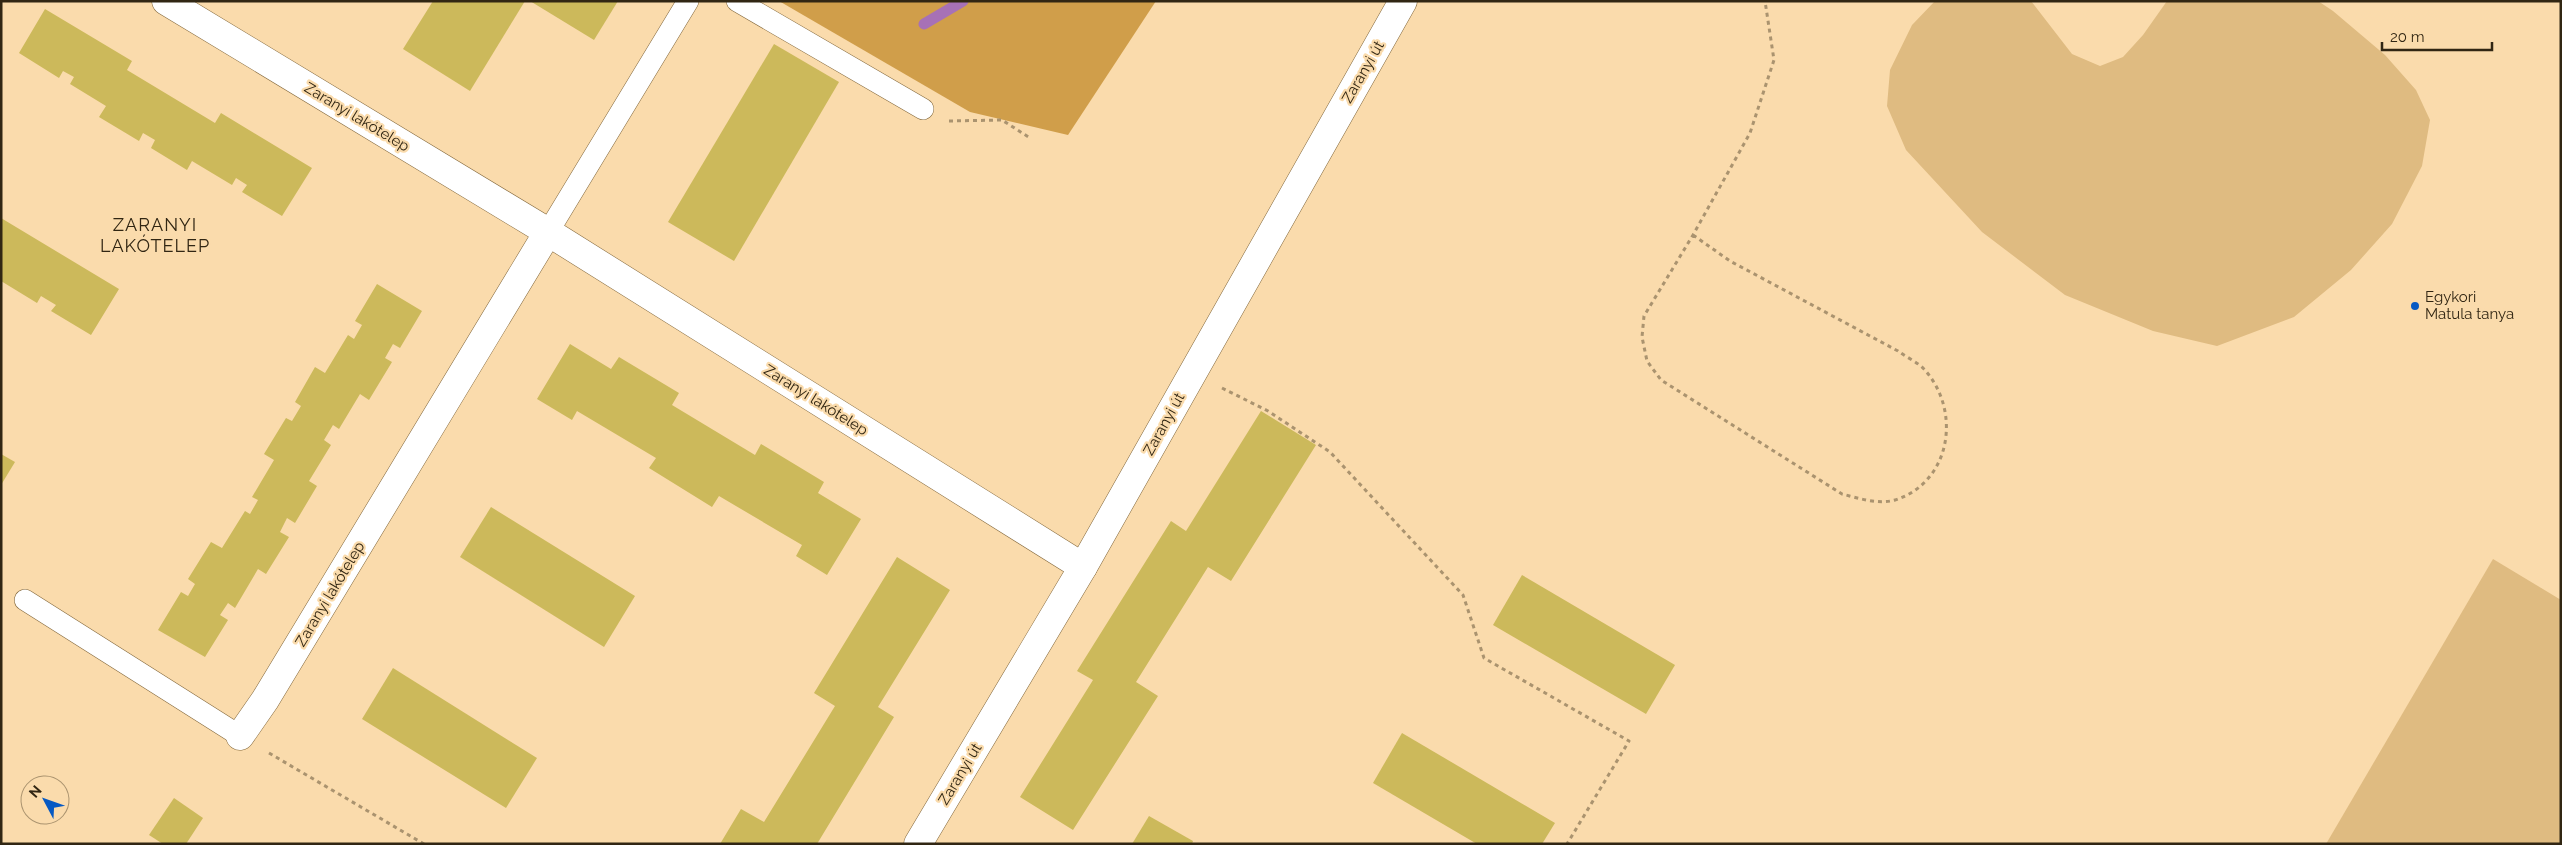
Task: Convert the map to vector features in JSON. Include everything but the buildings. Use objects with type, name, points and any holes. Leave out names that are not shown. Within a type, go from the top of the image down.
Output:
[{"type":"street","name":"Zaranyi lakótelep","points":[[166,1],[548,232],[1083,567]]},
{"type":"street","name":"Zaranyi út","points":[[918,844],[1083,567],[1403,1]]},
{"type":"street","name":"Zaranyi lakótelep","points":[[240,736],[270,692],[548,232]]},
{"type":"lane","name":"Zaranyi lakótelep","points":[[548,232],[688,1]]},
{"type":"lane","points":[[738,1],[924,109]]},
{"type":"lane","points":[[25,600],[240,736]]},
{"type":"path","points":[[1693,235],[1730,261],[1898,351],[1923,368],[1939,390],[1947,417],[1946,444],[1933,472],[1914,490],[1894,500],[1866,500],[1842,494],[1661,380],[1647,361],[1642,337],[1644,316],[1693,235],[1750,133],[1774,60],[1765,1]]},
{"type":"path","points":[[924,109],[949,121],[1002,120],[1030,138]]},
{"type":"path","points":[[1193,374],[1268,411],[1330,452],[1463,595],[1484,658],[1629,741],[1568,844]]},
{"type":"path","points":[[240,736],[424,844]]},
{"type":"shaded area","points":[[779,1],[1156,1],[1068,135],[970,112]]},
{"type":"shaded area","points":[[1935,1],[2031,1],[2072,54],[2100,66],[2123,57],[2143,35],[2167,1],[2318,1],[2333,11],[2385,55],[2416,90],[2430,120],[2422,166],[2392,224],[2351,270],[2294,317],[2217,346],[2153,331],[2065,295],[1982,232],[1906,150],[1887,106],[1890,70],[1912,25]]},
{"type":"shaded area","points":[[2493,559],[2561,600],[2561,844],[2326,844]]},
{"type":"waterway","points":[[924,24],[963,1]]},
{"type":"place","name":"Egykori Matula tanya","points":[[2415,306]]},
{"type":"district","name":"ZARANYI LAKÓTELEP","points":[[155,235]]}]
